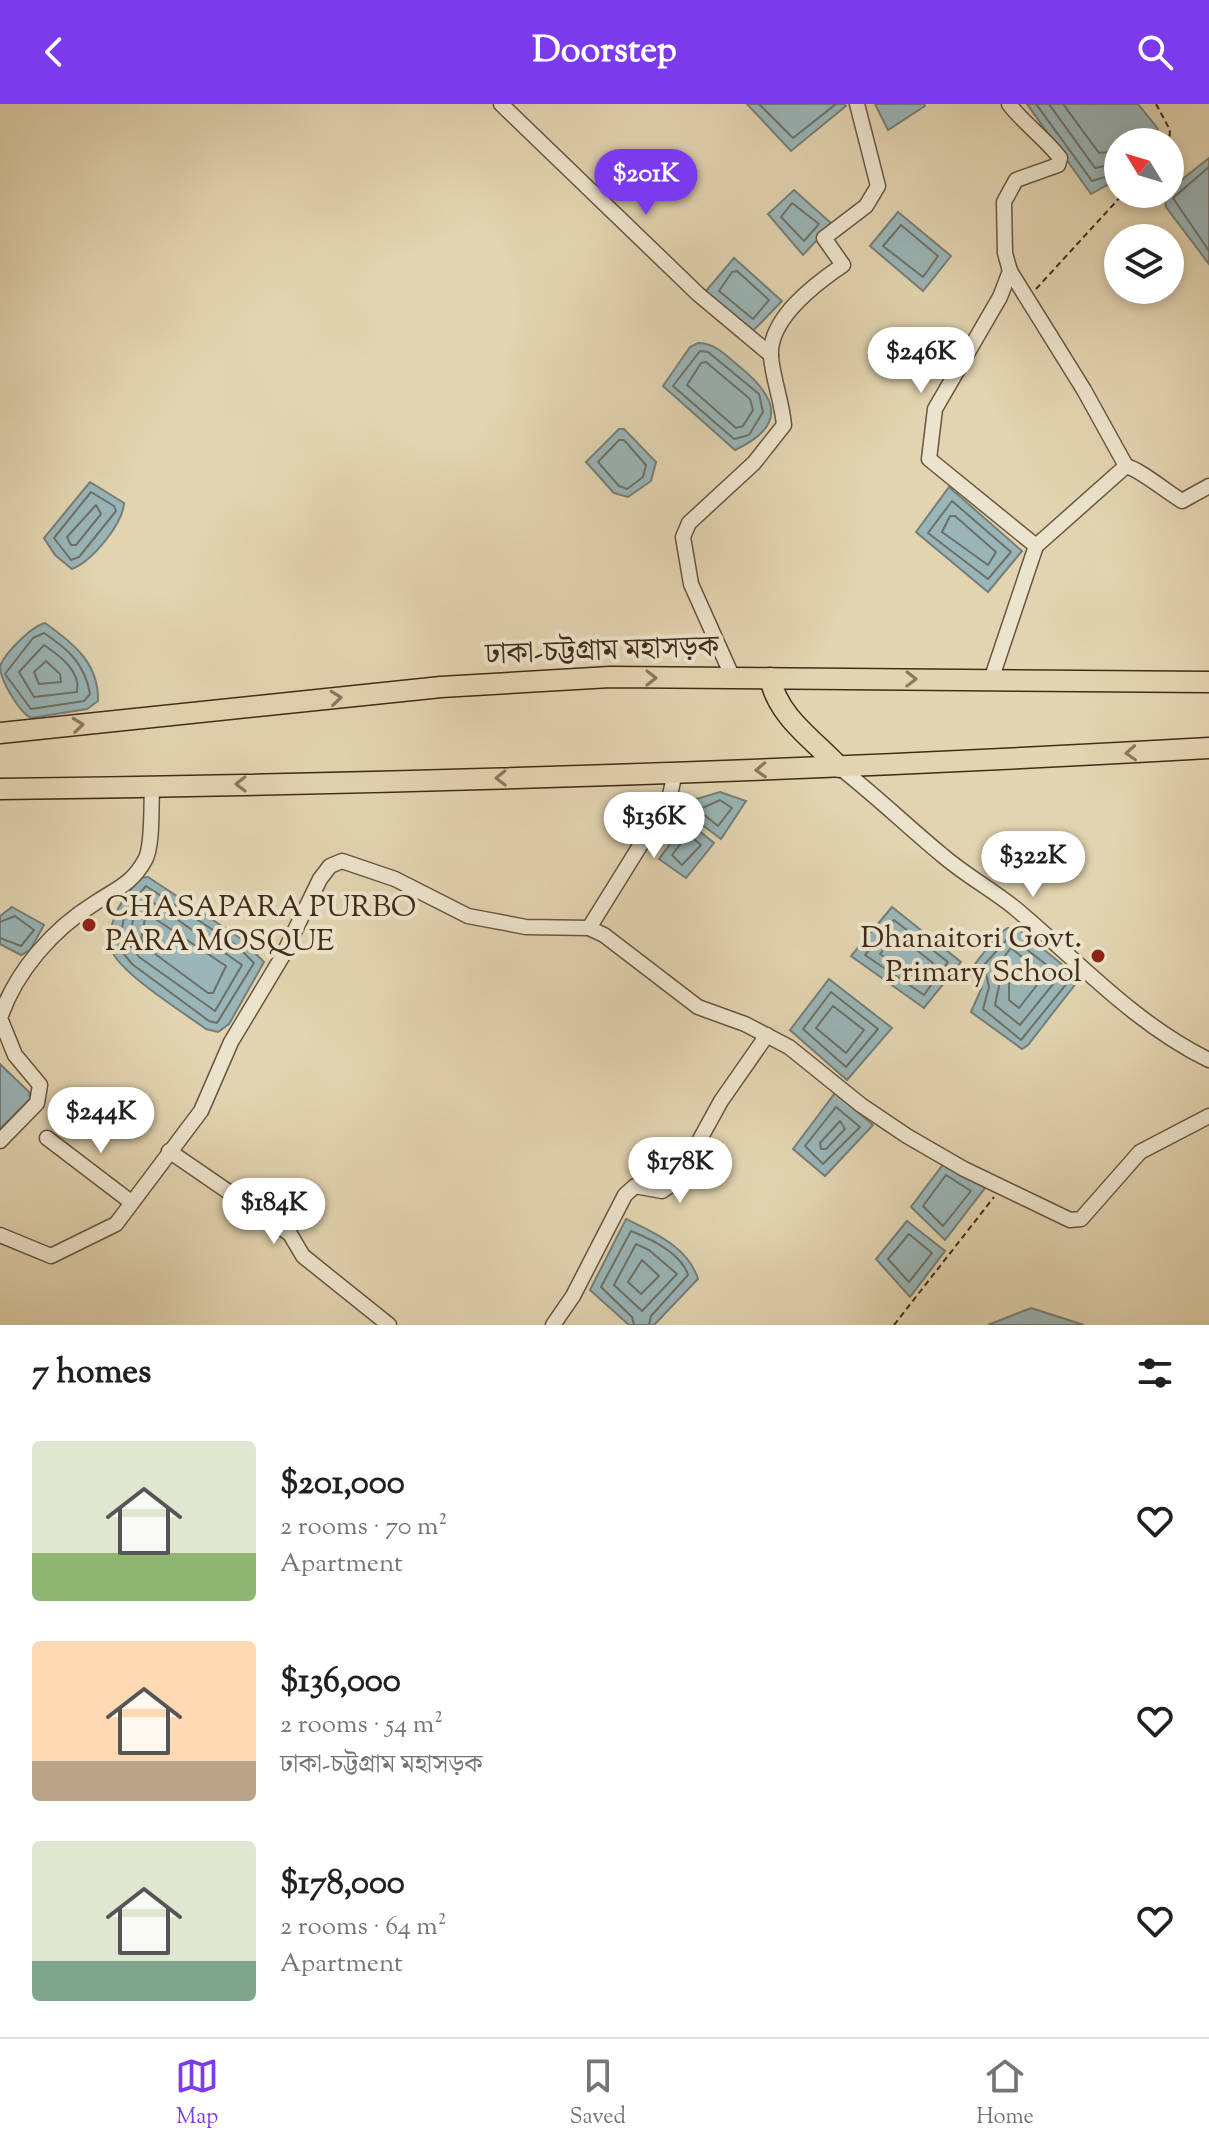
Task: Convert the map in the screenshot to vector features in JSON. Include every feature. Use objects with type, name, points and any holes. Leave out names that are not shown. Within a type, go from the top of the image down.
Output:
[{"type":"highway","name":"ঢাকা-চট্টগ্রাম মহাসড়ক","points":[[0,733],[441,687],[610,677],[1209,682]]},
{"type":"highway","points":[[770,678],[774,700],[784,713],[839,767]]},
{"type":"highway","points":[[0,789],[675,773],[1209,748]]},
{"type":"street","points":[[501,104],[698,294],[771,355]]},
{"type":"street","points":[[733,678],[691,584],[683,537],[689,523],[754,463],[784,425],[771,355],[775,331],[792,310],[843,265],[824,238],[866,206],[878,186],[857,104]]},
{"type":"street","points":[[1009,104],[1026,127],[1060,158],[1058,165],[1016,180],[1004,202],[1005,253],[1010,271],[1084,390],[1126,466],[1135,468],[1150,483],[1182,501],[1209,486]]},
{"type":"street","points":[[1010,271],[1000,297],[935,409],[929,459],[1036,546]]},
{"type":"street","points":[[991,680],[1036,546],[1126,466]]},
{"type":"street","points":[[839,767],[892,808],[942,856],[1015,908],[1132,1008],[1185,1048],[1209,1060]]},
{"type":"street","points":[[589,928],[669,799],[675,773]]},
{"type":"street","points":[[0,1141],[37,1103],[40,1085],[15,1055],[0,1018],[8,994],[39,951],[74,918],[97,901],[120,891],[147,858],[152,787]]},
{"type":"street","points":[[0,1235],[51,1256],[104,1233],[116,1224],[201,1111],[222,1069],[231,1042],[330,866],[342,861],[395,879],[468,916],[526,927],[589,928],[604,935],[698,1007],[789,1047],[861,1105],[907,1136],[1070,1220],[1081,1219],[1140,1152],[1209,1116]]},
{"type":"street","points":[[553,1325],[573,1296],[625,1195],[635,1186],[662,1191],[677,1181],[721,1101],[767,1035]]},
{"type":"street","points":[[47,1138],[131,1202]]},
{"type":"street","points":[[169,1151],[290,1234],[303,1256],[389,1325]]},
{"type":"path","points":[[1156,104],[1169,128]]},
{"type":"path","points":[[1027,298],[1110,208]]},
{"type":"path","points":[[894,1325],[1001,1187]]},
{"type":"water","points":[[747,104],[844,104],[846,106],[791,151]]},
{"type":"water","points":[[875,104],[924,104],[925,106],[888,130]]},
{"type":"water","points":[[1027,104],[1138,104],[1157,128],[1104,128],[1104,187],[1091,194]]},
{"type":"water","points":[[1209,158],[1209,264],[1184,231],[1184,224],[1179,224],[1167,208],[1184,208],[1184,178]]},
{"type":"water","points":[[794,190],[832,224],[803,255],[768,214]]},
{"type":"water","points":[[898,212],[951,256],[923,291],[870,246]]},
{"type":"water","points":[[734,258],[782,301],[753,331],[706,291]]},
{"type":"water","points":[[698,343],[710,345],[725,355],[753,379],[769,401],[769,422],[763,431],[735,450],[663,386],[690,347]]},
{"type":"water","points":[[619,429],[624,429],[656,462],[651,481],[628,497],[614,493],[586,462]]},
{"type":"water","points":[[90,482],[124,503],[118,521],[105,541],[72,569],[55,555],[44,538]]},
{"type":"water","points":[[949,487],[1022,551],[988,592],[916,532]]},
{"type":"water","points":[[45,623],[74,646],[89,665],[98,701],[87,709],[31,718],[11,695],[0,666],[20,641]]},
{"type":"water","points":[[720,792],[746,801],[721,839],[676,805]]},
{"type":"water","points":[[687,821],[714,843],[686,878],[659,859]]},
{"type":"water","points":[[148,877],[240,938],[264,962],[229,1024],[218,1032],[206,1029],[151,990],[114,955],[110,935],[114,917],[139,878]]},
{"type":"water","points":[[12,907],[44,925],[30,950],[21,955],[0,944],[0,916]]},
{"type":"water","points":[[892,907],[961,962],[924,1008],[851,956]]},
{"type":"water","points":[[1008,928],[1017,928],[1074,974],[1077,982],[1022,1049],[971,1012],[982,987],[975,964],[999,933]]},
{"type":"water","points":[[829,979],[892,1028],[847,1080],[790,1030]]},
{"type":"water","points":[[0,1064],[29,1092],[30,1099],[0,1129]]},
{"type":"water","points":[[835,1093],[873,1125],[825,1176],[793,1149]]},
{"type":"water","points":[[944,1163],[985,1188],[945,1240],[911,1207]]},
{"type":"water","points":[[626,1219],[669,1242],[687,1258],[698,1279],[654,1325],[629,1325],[590,1290]]},
{"type":"water","points":[[907,1221],[945,1251],[910,1297],[876,1259]]},
{"type":"water","points":[[1031,1308],[1084,1325],[988,1325]]},
{"type":"place","name":"CHASAPARA PURBO PARA MOSQUE","points":[[89,925]]},
{"type":"place","name":"Dhanaitori Govt. Primary School","points":[[1098,956]]}]
